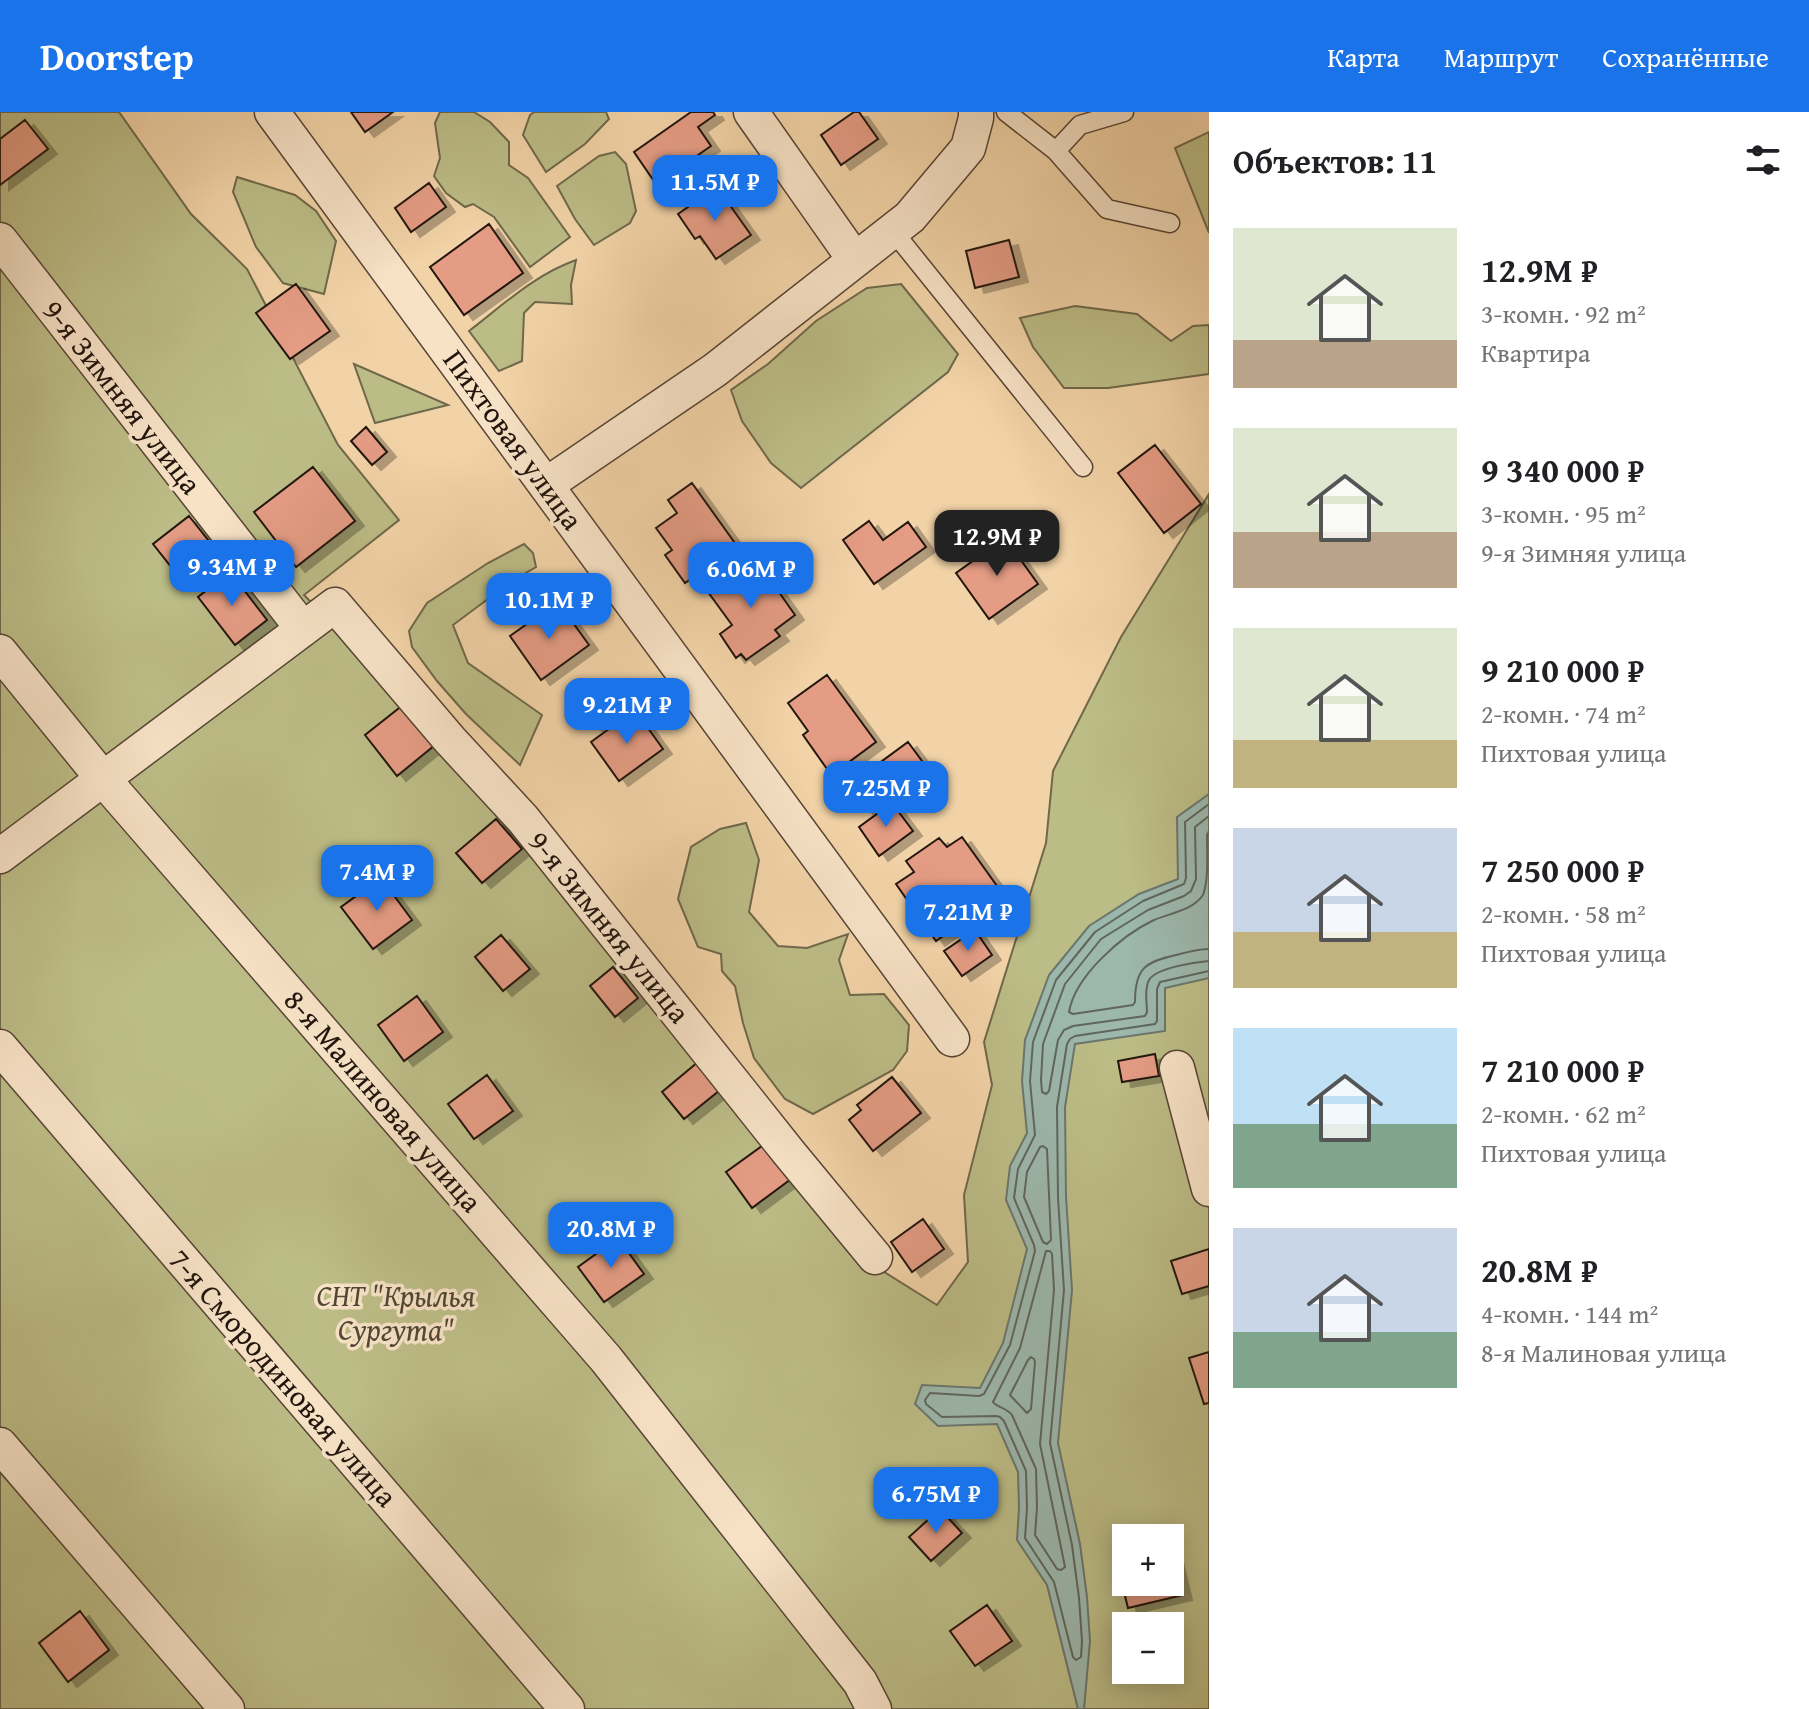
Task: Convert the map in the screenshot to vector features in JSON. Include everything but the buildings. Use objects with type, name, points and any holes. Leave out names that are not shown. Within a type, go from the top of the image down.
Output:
[{"type":"street","name":"Пихтовая улица","points":[[272,112],[952,1039]]},
{"type":"street","points":[[751,112],[855,260]]},
{"type":"street","points":[[546,485],[715,370],[910,217],[968,148],[976,112]]},
{"type":"street","name":"9-я Зимняя улица","points":[[0,240],[303,629],[335,605],[450,740],[523,819],[875,1257]]},
{"type":"street","points":[[0,856],[303,629]]},
{"type":"street","name":"8-я Малиновая улица","points":[[0,652],[104,780],[606,1359],[860,1682],[874,1709]]},
{"type":"street","name":"7-я Смородиновая улица","points":[[0,1047],[567,1709]]},
{"type":"street","points":[[1177,1068],[1209,1189]]},
{"type":"street","points":[[0,1445],[227,1709]]},
{"type":"lane","points":[[1006,112],[1056,151],[1107,209],[1170,223]]},
{"type":"lane","points":[[1056,151],[1080,125],[1124,112]]},
{"type":"lane","points":[[893,231],[1083,467]]},
{"type":"green space","name":"CНТ \"Крылья Сургута\"","points":[[0,112],[119,112],[191,214],[247,269],[338,445],[399,520],[304,595],[349,641],[637,982],[857,1255],[937,1305],[968,1262],[964,1195],[992,1085],[984,1042],[1046,843],[1053,771],[1121,637],[1209,494],[1209,1709],[0,1709]]},
{"type":"green space","points":[[440,112],[474,112],[490,122],[509,142],[509,165],[528,178],[570,237],[530,267],[494,217],[473,204],[465,207],[446,193],[434,176],[440,158],[435,123]]},
{"type":"green space","points":[[534,112],[606,112],[609,119],[585,144],[546,172],[523,135]]},
{"type":"green space","points":[[1209,132],[1209,233],[1175,148]]},
{"type":"green space","points":[[615,152],[626,164],[636,211],[630,223],[594,245],[557,186],[599,156]]},
{"type":"green space","points":[[237,177],[295,195],[316,211],[336,241],[324,294],[283,283],[256,247],[233,192]]},
{"type":"green space","points":[[576,260],[571,285],[572,304],[535,302],[524,313],[522,361],[499,371],[469,331],[533,282]]},
{"type":"green space","points":[[901,284],[958,354],[948,372],[801,488],[771,463],[742,421],[731,390],[768,364],[816,321],[867,288]]},
{"type":"green space","points":[[1075,306],[1137,314],[1171,341],[1193,326],[1209,325],[1209,374],[1108,388],[1064,388],[1033,347],[1020,318]]},
{"type":"green space","points":[[354,364],[448,405],[375,423]]},
{"type":"green space","points":[[524,544],[533,553],[536,567],[453,625],[468,663],[542,715],[520,765],[466,714],[437,681],[412,647],[409,631],[427,603],[488,563]]},
{"type":"green space","points":[[746,823],[759,860],[749,912],[778,946],[807,948],[848,934],[839,960],[850,995],[884,994],[909,1025],[907,1051],[893,1070],[813,1114],[785,1099],[754,1058],[735,986],[722,971],[721,954],[698,947],[678,899],[691,847],[720,829]]},
{"type":"water","points":[[1209,794],[1209,978],[1165,988],[1165,1031],[1075,1044],[1065,1107],[1066,1197],[1072,1290],[1058,1443],[1080,1544],[1087,1597],[1090,1641],[1084,1709],[1078,1709],[1047,1585],[1017,1540],[1018,1472],[997,1424],[938,1426],[915,1404],[922,1385],[980,1388],[1003,1343],[1027,1249],[1006,1200],[1010,1166],[1027,1133],[1022,1081],[1025,1040],[1049,975],[1089,926],[1139,894],[1178,879],[1177,817]]}]
